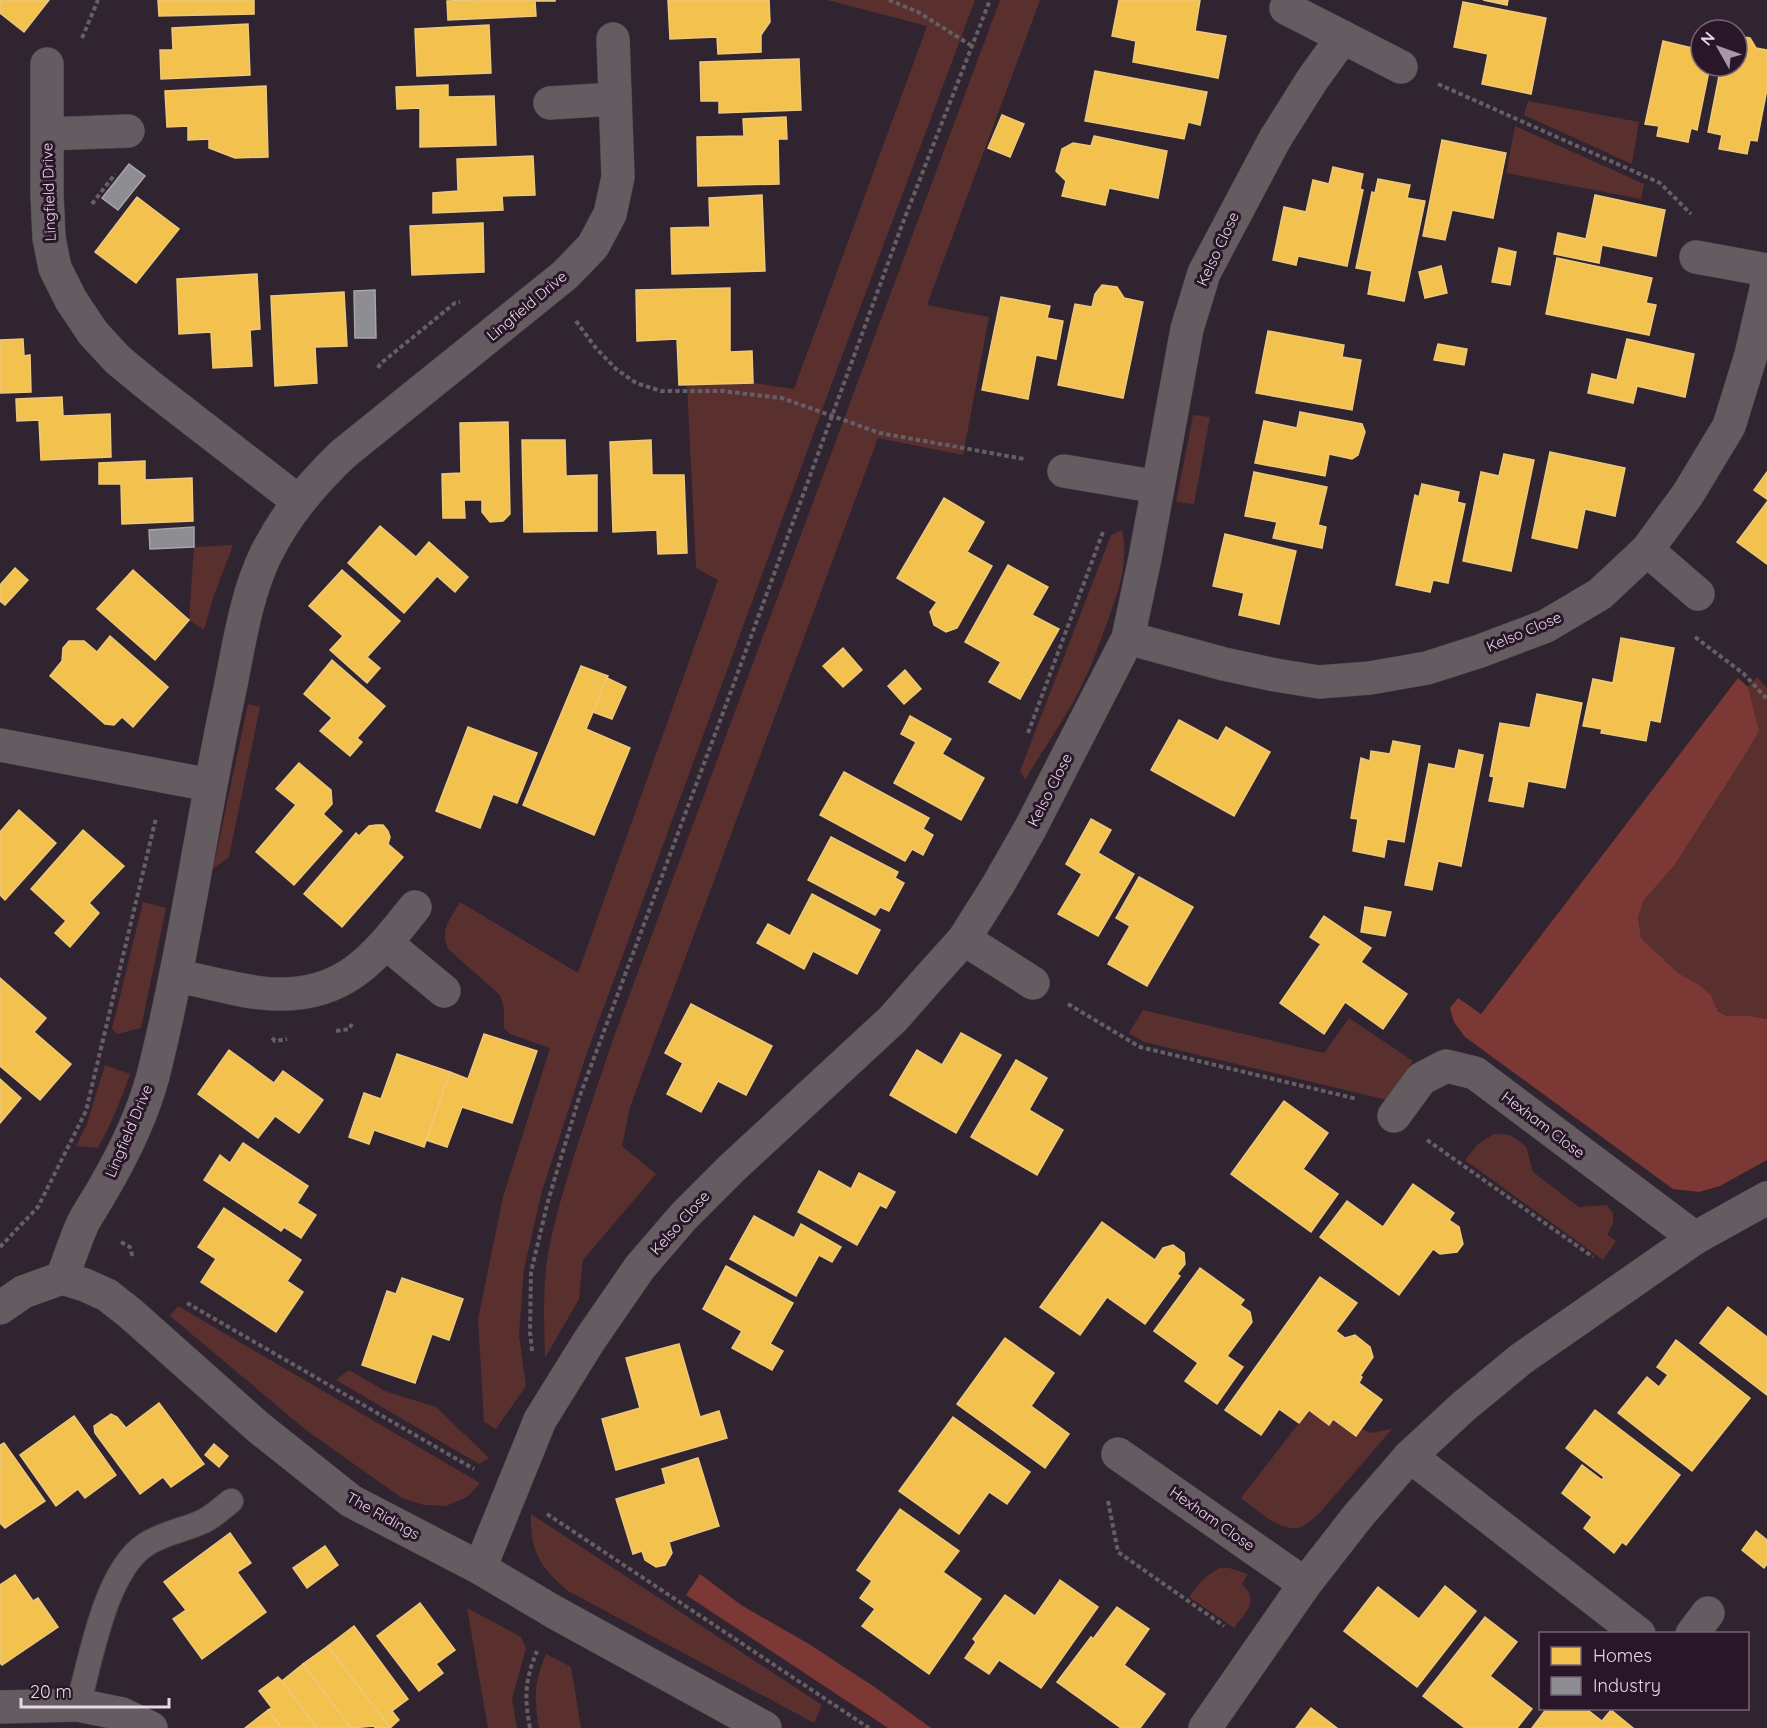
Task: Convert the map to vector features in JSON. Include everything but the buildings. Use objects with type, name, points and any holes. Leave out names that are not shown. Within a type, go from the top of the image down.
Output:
[{"type":"street","points":[[1286,8],[1401,67]]},
{"type":"street","name":"Kelso Close","points":[[480,1568],[540,1420],[589,1341],[640,1267],[684,1216],[732,1168],[893,1019],[964,939],[1030,829],[1128,638],[1145,558],[1186,328],[1204,273],[1275,139],[1312,80],[1343,37]]},
{"type":"street","name":"Lingfield Drive","points":[[62,1278],[83,1224],[108,1182],[141,1113],[152,1079],[176,976],[210,785],[254,584],[266,555],[298,501],[343,454],[565,275],[593,246],[610,214],[618,177],[613,39]]},
{"type":"street","name":"Lingfield Drive","points":[[47,64],[49,238],[55,268],[71,300],[93,333],[118,360],[298,501]]},
{"type":"street","points":[[550,103],[615,99]]},
{"type":"street","points":[[48,134],[128,130]]},
{"type":"street","points":[[1696,257],[1767,270]]},
{"type":"street","name":"Kelso Close","points":[[1128,638],[1224,664],[1319,682],[1370,678],[1427,668],[1546,626],[1600,594],[1647,550],[1688,494],[1729,426],[1751,355],[1767,285]]},
{"type":"street","points":[[1064,471],[1158,487]]},
{"type":"street","points":[[1647,550],[1698,594]]},
{"type":"street","points":[[0,744],[210,785]]},
{"type":"street","points":[[176,976],[276,994],[308,993],[332,986],[354,973],[386,943],[416,907]]},
{"type":"street","points":[[964,939],[1034,983]]},
{"type":"street","points":[[386,943],[444,991]]},
{"type":"street","name":"Hexham Close","points":[[1394,1116],[1421,1079],[1446,1066],[1475,1073],[1695,1238]]},
{"type":"street","points":[[1205,1728],[1305,1584],[1358,1516],[1410,1456],[1464,1406],[1521,1359],[1695,1238],[1767,1198]]},
{"type":"street","points":[[0,1308],[23,1292],[62,1278]]},
{"type":"street","name":"The Ridings","points":[[62,1278],[107,1295],[258,1427],[351,1501],[480,1568],[554,1612],[765,1728]]},
{"type":"street","name":"Hexham Close","points":[[1118,1454],[1305,1584]]},
{"type":"street","points":[[1410,1456],[1636,1632]]},
{"type":"street","points":[[0,1707],[78,1705],[122,1714],[151,1728]]},
{"type":"lane","points":[[78,1705],[106,1603],[115,1580],[128,1560],[143,1546],[160,1536],[207,1520],[231,1501]]},
{"type":"path","points":[[889,0],[918,12],[972,46]]},
{"type":"path","points":[[532,1354],[531,1272],[548,1201],[579,1098],[902,225],[990,0]]},
{"type":"path","points":[[1401,67],[1660,183],[1702,225],[1696,257]]},
{"type":"path","points":[[551,286],[595,347],[616,369],[636,383],[661,391],[722,391],[782,398],[880,433],[1052,464],[1064,471]]},
{"type":"path","points":[[1024,742],[1123,481]]},
{"type":"path","points":[[1698,594],[1678,624],[1744,674],[1767,699]]},
{"type":"path","points":[[0,1247],[38,1207],[86,1111],[166,776]]},
{"type":"path","points":[[1034,983],[1140,1047],[1377,1104],[1597,1260],[1620,1289]]},
{"type":"path","points":[[328,1033],[350,1029],[355,1018]]},
{"type":"path","points":[[267,1034],[275,1041],[297,1038]]},
{"type":"path","points":[[38,1207],[83,1224],[130,1247],[135,1265]]},
{"type":"path","points":[[178,1298],[512,1491],[870,1728]]},
{"type":"path","points":[[1118,1454],[1103,1476],[1118,1552],[1259,1651]]},
{"type":"path","points":[[530,1728],[525,1701],[531,1668],[554,1612]]},
{"type":"shaded area","points":[[827,0],[975,0],[587,1053],[542,1191],[524,1269],[519,1335],[526,1386],[496,1429],[484,1422],[478,1319],[503,1197],[550,1048],[510,1034],[504,1028],[504,1009],[500,995],[448,949],[446,930],[460,902],[578,973],[718,580],[696,568],[687,385],[753,383],[794,389],[927,26]]},
{"type":"shaded area","points":[[1000,0],[1040,0],[927,305],[989,317],[963,455],[878,438],[630,1107],[622,1146],[656,1174],[583,1260],[579,1299],[545,1358],[544,1298],[548,1254],[564,1189],[587,1115],[612,1042]]},
{"type":"shaded area","points":[[1528,101],[1639,122],[1632,164],[1524,115]]},
{"type":"shaded area","points":[[1515,126],[1644,184],[1641,199],[1506,173]]},
{"type":"shaded area","points":[[1193,415],[1210,417],[1194,504],[1176,502]]},
{"type":"shaded area","points":[[1122,530],[1124,565],[1122,576],[1098,648],[1078,693],[1025,780],[1020,771],[1111,535]]},
{"type":"shaded area","points":[[233,545],[213,598],[204,630],[189,620],[194,547]]},
{"type":"shaded area","points":[[1757,677],[1767,688],[1767,1019],[1727,1016],[1718,1010],[1711,995],[1698,984],[1678,973],[1641,938],[1638,917],[1644,900],[1674,866],[1759,731],[1748,687]]},
{"type":"shaded area","points":[[1738,678],[1748,687],[1759,731],[1674,866],[1644,900],[1638,917],[1641,938],[1678,973],[1698,984],[1711,995],[1718,1011],[1727,1016],[1767,1019],[1767,1160],[1720,1186],[1699,1192],[1673,1189],[1465,1037],[1454,1022],[1450,1008],[1458,998],[1481,1014]]},
{"type":"shaded area","points":[[248,704],[260,707],[229,857],[213,869]]},
{"type":"shaded area","points":[[143,902],[166,908],[141,1028],[117,1034],[112,1029]]},
{"type":"shaded area","points":[[1143,1010],[1324,1053],[1349,1018],[1413,1061],[1387,1100],[1144,1042],[1129,1033]]},
{"type":"shaded area","points":[[105,1065],[130,1074],[127,1084],[98,1148],[76,1146],[87,1124]]},
{"type":"shaded area","points":[[1494,1134],[1510,1135],[1526,1146],[1533,1172],[1579,1207],[1607,1205],[1613,1213],[1613,1223],[1607,1235],[1616,1241],[1603,1260],[1465,1160],[1478,1144]]},
{"type":"shaded area","points":[[178,1306],[480,1483],[467,1497],[446,1506],[424,1505],[402,1498],[306,1430],[170,1316]]},
{"type":"shaded area","points":[[349,1370],[385,1391],[436,1407],[489,1458],[479,1464],[336,1380]]},
{"type":"shaded area","points":[[1309,1410],[1329,1425],[1333,1419],[1356,1436],[1361,1428],[1370,1433],[1392,1429],[1317,1516],[1301,1527],[1285,1527],[1269,1519],[1241,1498]]},
{"type":"shaded area","points":[[531,1514],[822,1705],[814,1723],[568,1591],[550,1574],[539,1558],[532,1539]]},
{"type":"shaded area","points":[[1220,1568],[1229,1568],[1248,1574],[1242,1584],[1251,1601],[1247,1611],[1234,1628],[1189,1597],[1203,1580]]},
{"type":"shaded area","points":[[700,1574],[741,1605],[809,1644],[931,1728],[888,1728],[686,1595]]},
{"type":"shaded area","points":[[467,1608],[521,1637],[526,1648],[512,1699],[517,1728],[488,1728]]},
{"type":"shaded area","points":[[546,1654],[571,1667],[581,1728],[539,1728],[536,1690]]}]
